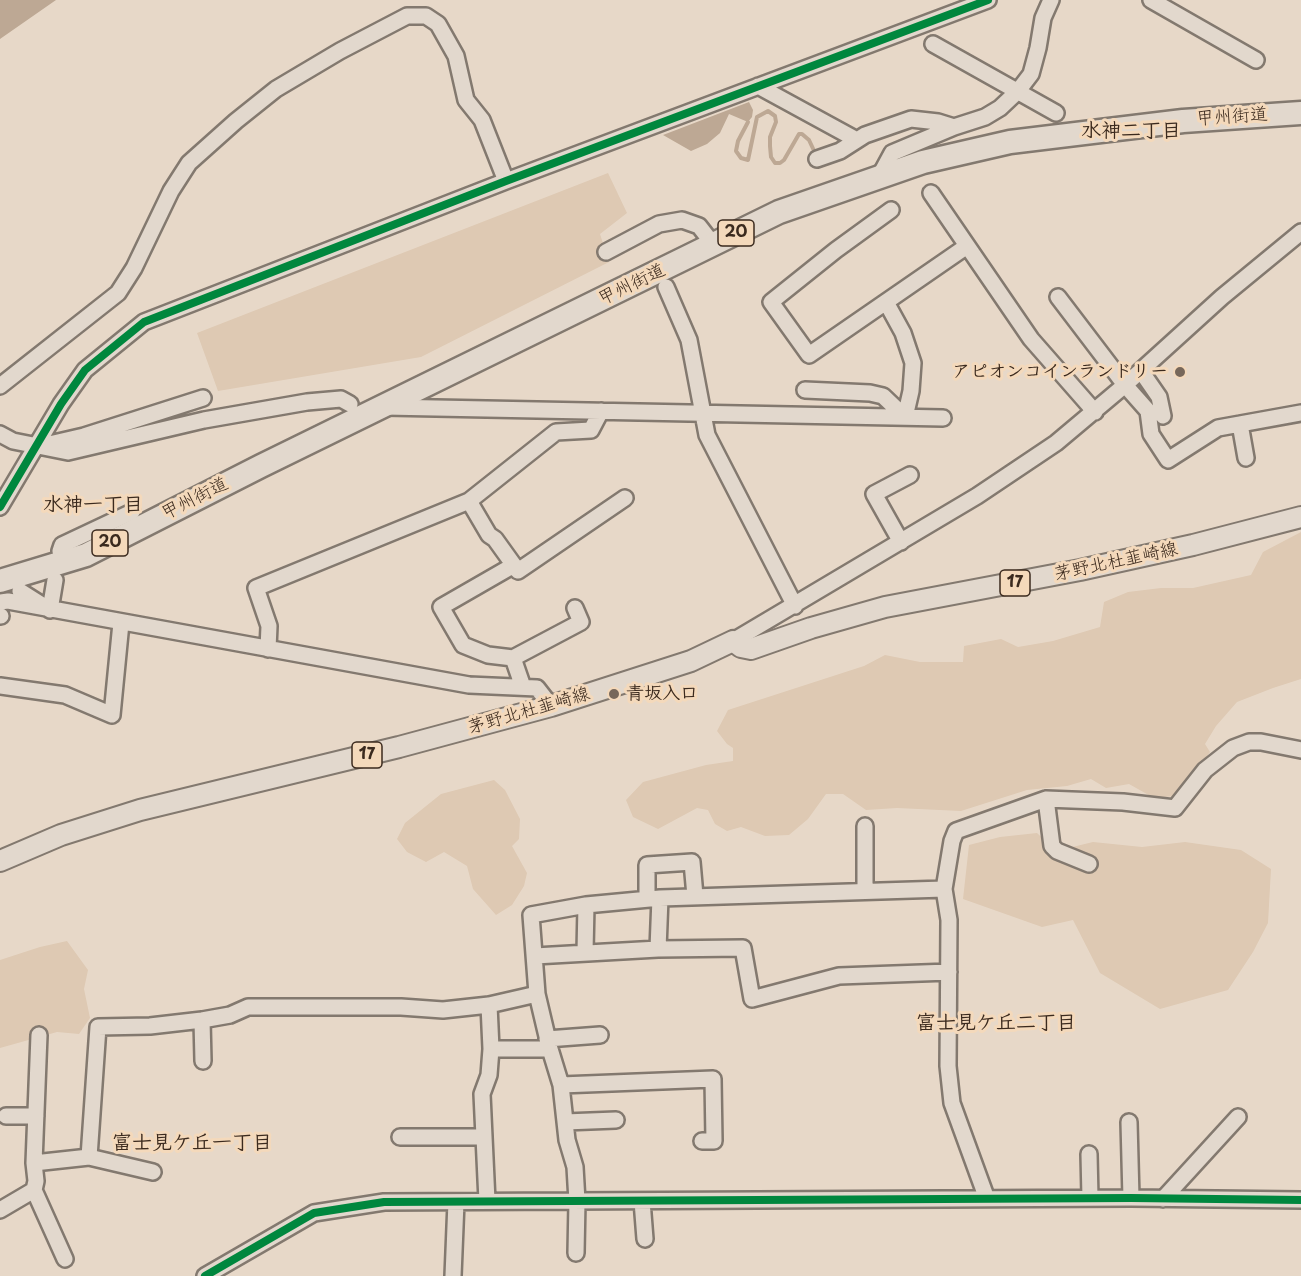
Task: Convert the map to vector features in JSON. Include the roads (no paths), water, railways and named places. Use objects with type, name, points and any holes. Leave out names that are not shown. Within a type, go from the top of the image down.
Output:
[{"type":"highway","name":"甲州街道","points":[[10,586],[86,555],[261,466],[779,212],[923,162],[1010,142],[1183,121],[1301,113]]},
{"type":"main road","name":"茅野北杜韮崎線","points":[[0,861],[61,835],[140,810],[399,747],[551,706],[691,661],[733,641],[741,647],[751,649],[811,628],[885,607],[1080,570],[1193,545],[1301,517]]},
{"type":"street","points":[[0,507],[61,404],[85,370],[144,322],[506,181],[988,0]]},
{"type":"street","points":[[879,177],[892,153],[954,127],[986,117],[1000,108],[1018,91],[1031,74],[1043,18],[1051,0]]},
{"type":"street","points":[[1151,0],[1256,60]]},
{"type":"street","points":[[0,386],[118,293],[134,268],[171,191],[189,163],[276,89],[340,51],[407,16],[426,16],[438,24],[456,56],[466,100],[482,120],[506,181]]},
{"type":"street","points":[[933,44],[1056,113]]},
{"type":"street","points":[[758,86],[857,140]]},
{"type":"street","points":[[817,159],[840,151],[866,135],[910,119],[938,122],[954,127]]},
{"type":"street","points":[[931,193],[1031,339],[1095,412]]},
{"type":"street","points":[[891,210],[771,302],[809,355],[967,246]]},
{"type":"street","points":[[606,252],[659,224],[682,220],[699,226],[713,244]]},
{"type":"street","points":[[733,641],[977,496],[1056,443],[1095,412],[1221,297],[1301,232]]},
{"type":"street","points":[[666,287],[689,340],[707,435],[795,606]]},
{"type":"street","points":[[1058,297],[1125,385],[1148,411],[1151,434],[1168,460],[1218,428],[1301,413]]},
{"type":"street","points":[[886,302],[903,333],[913,363],[911,391],[905,417]]},
{"type":"street","points":[[1142,370],[1160,397],[1163,416]]},
{"type":"street","points":[[805,390],[870,393],[883,396],[905,417]]},
{"type":"street","points":[[36,447],[84,436],[202,398]]},
{"type":"street","points":[[0,434],[13,441],[68,452],[204,420],[330,400],[341,399],[350,404]]},
{"type":"street","points":[[382,407],[943,418]]},
{"type":"street","points":[[268,649],[269,626],[256,588],[469,501],[556,432],[591,430],[601,411]]},
{"type":"street","points":[[1240,424],[1246,458]]},
{"type":"street","points":[[901,542],[874,494],[910,475]]},
{"type":"street","points":[[469,501],[489,535],[495,539],[518,571],[625,498]]},
{"type":"street","points":[[60,551],[62,545],[132,512]]},
{"type":"street","points":[[514,566],[441,607],[463,645],[488,655],[513,658],[582,622],[575,608]]},
{"type":"street","points":[[50,610],[55,580]]},
{"type":"street","points":[[10,586],[50,610]]},
{"type":"street","points":[[0,602],[8,601],[469,685],[537,688],[551,706]]},
{"type":"street","points":[[0,686],[65,696],[112,715],[122,623]]},
{"type":"street","points":[[513,658],[523,687]]},
{"type":"street","points":[[987,1199],[952,1103],[948,1066],[949,920],[944,889],[952,841],[956,831],[1046,799],[1123,802],[1175,808],[1205,770],[1233,748],[1250,742],[1261,742],[1301,750]]},
{"type":"street","points":[[1046,799],[1052,846],[1057,851],[1089,864]]},
{"type":"street","points":[[865,826],[865,891]]},
{"type":"street","points":[[658,949],[647,865],[692,862],[695,896]]},
{"type":"street","points":[[576,1253],[575,1167],[567,1140],[561,1085],[548,1044],[537,994],[531,915],[586,905],[653,898],[944,889]]},
{"type":"street","points":[[585,952],[586,905]]},
{"type":"street","points":[[535,956],[658,949],[743,948],[752,999],[839,976],[949,972]]},
{"type":"street","points":[[89,1157],[98,1027],[150,1026],[202,1020],[230,1015],[248,1007],[401,1007],[443,1010],[489,1005],[537,994]]},
{"type":"street","points":[[487,1201],[482,1094],[489,1075],[491,1049],[489,1005]]},
{"type":"street","points":[[202,1020],[202,1060]]},
{"type":"street","points":[[39,1035],[34,1190],[65,1259]]},
{"type":"street","points":[[491,1049],[548,1044],[600,1035]]},
{"type":"street","points":[[561,1085],[713,1079],[714,1141],[702,1142]]},
{"type":"street","points":[[6,1116],[36,1116]]},
{"type":"street","points":[[1163,1199],[1238,1117]]},
{"type":"street","points":[[565,1122],[616,1120]]},
{"type":"street","points":[[1129,1122],[1131,1198]]},
{"type":"street","points":[[400,1137],[484,1137]]},
{"type":"street","points":[[1089,1154],[1090,1198]]},
{"type":"street","points":[[34,1163],[89,1157],[153,1173]]},
{"type":"street","points":[[0,1210],[34,1190]]},
{"type":"street","points":[[204,1276],[314,1212],[384,1202],[1090,1198],[1301,1200]]},
{"type":"street","points":[[642,1201],[645,1239]]},
{"type":"street","points":[[453,1276],[456,1202]]},
{"type":"waterway","points":[[748,122],[738,141],[736,151],[741,158],[748,160],[757,117],[768,111],[775,116],[776,122],[770,137],[771,157],[775,163],[784,160],[799,134],[809,140],[816,155]]},
{"type":"place","name":"アピオンコインランドリー","points":[[1180,372]]},
{"type":"place","name":"青坂入口","points":[[614,694]]},
{"type":"district","name":"水神二丁目","points":[[1131,131]]},
{"type":"district","name":"水神一丁目","points":[[93,505]]},
{"type":"district","name":"富士見ケ丘二丁目","points":[[996,1023]]},
{"type":"district","name":"富士見ケ丘一丁目","points":[[192,1143]]}]
